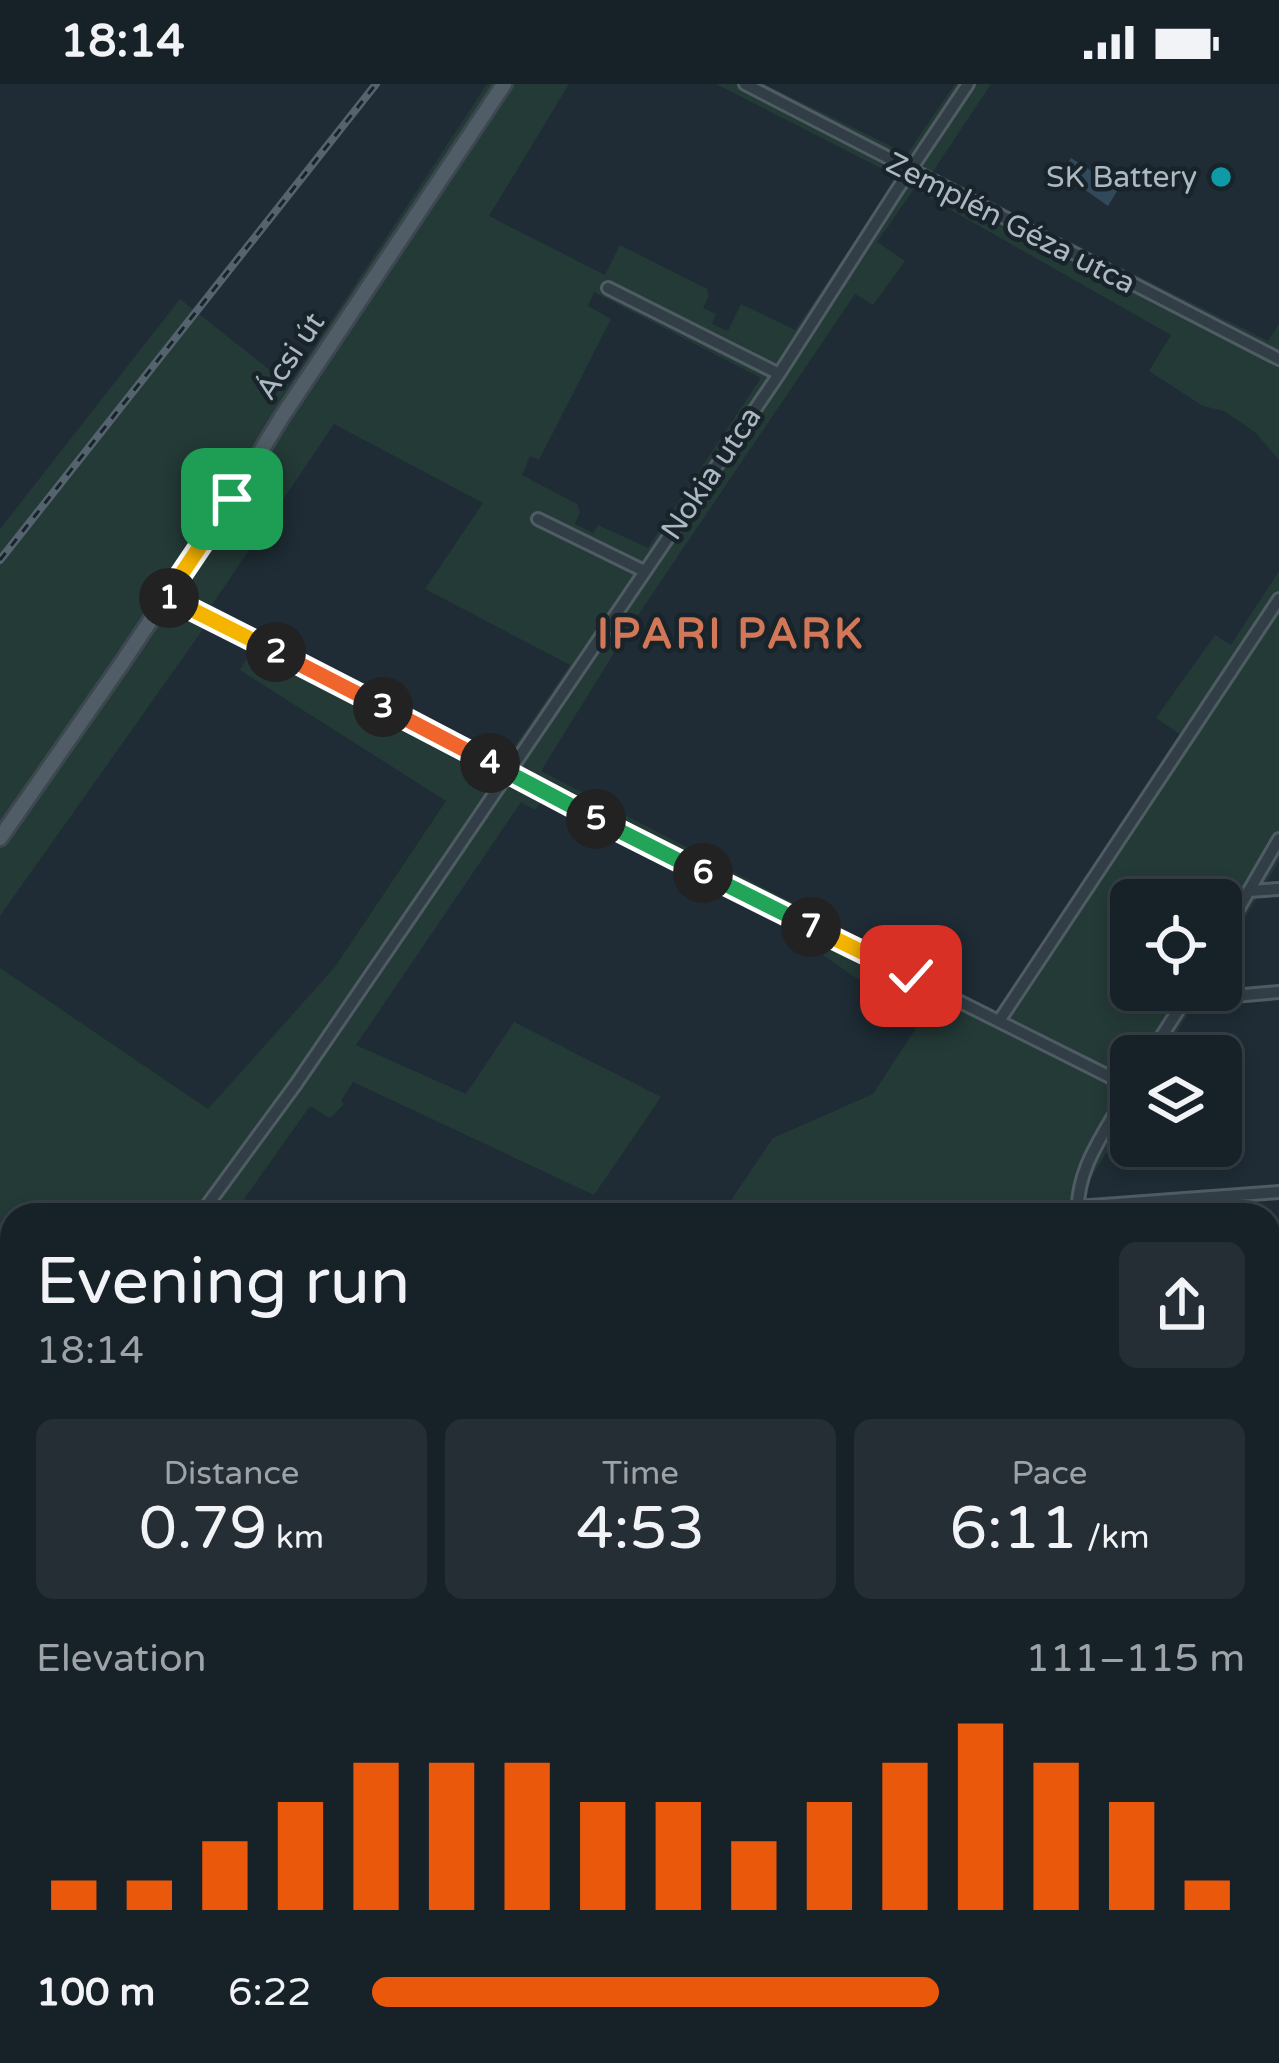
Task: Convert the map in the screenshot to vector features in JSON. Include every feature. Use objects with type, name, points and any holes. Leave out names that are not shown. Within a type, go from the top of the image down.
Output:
[{"type":"main road","name":"Ácsi út","points":[[0,838],[232,499],[504,84]]},
{"type":"street","name":"Zemplén Géza utca","points":[[745,84],[1279,359]]},
{"type":"street","name":"Nokia utca","points":[[209,1203],[296,1084],[779,374],[968,84]]},
{"type":"street","points":[[608,288],[779,374]]},
{"type":"street","points":[[538,519],[644,571]]},
{"type":"street","points":[[166,597],[664,854],[1110,1075]]},
{"type":"street","points":[[999,1021],[1279,599]]},
{"type":"street","points":[[1242,903],[1279,839]]},
{"type":"street","points":[[1249,891],[1279,889]]},
{"type":"street","points":[[1242,993],[1279,992]]},
{"type":"street","points":[[1078,1203],[1084,1168],[1110,1121]]},
{"type":"street","points":[[1162,1203],[1279,1192]]},
{"type":"green space","points":[[487,84],[569,84],[489,216],[605,275],[620,245],[707,289],[703,308],[716,314],[712,324],[728,331],[741,304],[795,330],[898,177],[716,84],[764,84],[907,154],[955,84],[991,84],[932,173],[1268,341],[1279,324],[1279,460],[1256,433],[1224,411],[1203,406],[1149,371],[1171,335],[914,189],[877,242],[905,261],[873,305],[855,294],[630,627],[541,771],[996,1011],[1182,736],[1156,718],[1215,635],[1231,645],[1279,571],[1279,861],[1242,924],[1242,879],[1110,879],[1110,1011],[1190,1011],[1175,1035],[1110,1035],[1110,1146],[1084,1190],[1085,1203],[729,1203],[773,1138],[873,1094],[920,1022],[775,922],[777,918],[544,798],[535,810],[521,802],[356,1045],[466,1094],[514,1022],[661,1097],[594,1195],[353,1082],[341,1101],[344,1104],[330,1118],[310,1106],[244,1199],[252,1203],[0,1203],[0,968],[208,1109],[335,967],[446,801],[240,670],[250,653],[204,628],[0,916],[0,529],[180,299],[289,385]],"holes":[[[594,292],[761,378],[648,548],[598,525],[593,533],[575,524],[580,512],[577,504],[522,475],[530,456],[539,460],[611,319],[588,306]],[[334,424],[483,503],[425,589],[570,665],[506,759],[212,605]]]},
{"type":"water","points":[[1071,158],[1119,188],[1108,206],[1061,173]]},
{"type":"railway","points":[[0,560],[376,84]]},
{"type":"place","name":"SK Battery","points":[[1221,177]]},
{"type":"district","name":"IPARI PARK","points":[[731,633]]},
{"type":"route","points":[[232,499],[166,597],[911,976]]}]
